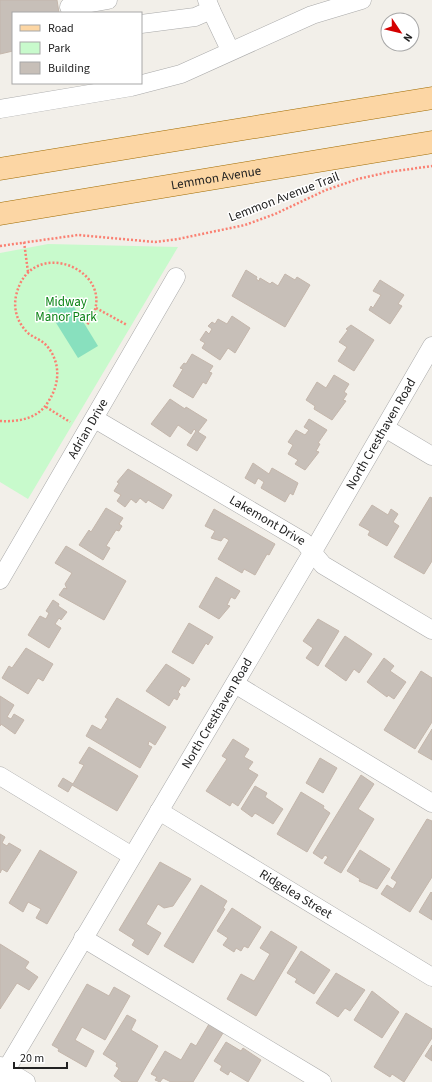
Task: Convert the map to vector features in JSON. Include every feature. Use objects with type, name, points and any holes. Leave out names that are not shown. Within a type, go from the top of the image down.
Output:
[{"type":"main road","points":[[0,169],[432,98]]},
{"type":"main road","name":"Lemmon Avenue","points":[[0,214],[432,142]]},
{"type":"street","points":[[69,7],[108,0]]},
{"type":"street","points":[[0,109],[131,87],[181,74],[230,50],[312,16],[362,0]]},
{"type":"street","points":[[142,24],[195,17],[209,5],[230,50]]},
{"type":"street","name":"Adrian Drive","points":[[0,580],[95,419],[176,277]]},
{"type":"street","name":"North Cresthaven Road","points":[[2,1072],[235,684],[432,346]]},
{"type":"street","name":"Lakemont Drive","points":[[95,419],[304,542],[323,565],[432,630]]},
{"type":"street","points":[[385,428],[432,456]]},
{"type":"street","points":[[235,684],[432,802]]},
{"type":"street","points":[[0,776],[132,856]]},
{"type":"street","name":"Ridgelea Street","points":[[159,811],[432,976]]},
{"type":"street","points":[[83,938],[322,1082]]},
{"type":"street","points":[[2,1072],[26,1082]]},
{"type":"path","name":"Lemmon Avenue Trail","points":[[0,246],[78,235],[155,242],[178,239],[245,225],[275,214],[326,190],[358,180],[389,172],[432,166]]},
{"type":"path","points":[[24,242],[28,272]]},
{"type":"path","points":[[0,420],[16,422],[30,417],[46,407],[54,393],[58,376],[55,360],[46,345],[28,333],[17,318],[14,304],[17,288],[28,272],[40,265],[56,262],[73,266],[87,277],[95,292],[96,308],[92,318],[86,326]]},
{"type":"path","points":[[96,308],[127,325]]},
{"type":"path","points":[[46,407],[70,422]]},
{"type":"green space","name":"Midway Manor Park","points":[[48,244],[178,247],[28,499],[0,482],[0,253]]},
{"type":"green space","points":[[68,297],[98,346],[78,358],[48,310]]},
{"type":"building","points":[[0,0],[57,0],[59,12],[12,12],[12,51],[0,54]]},
{"type":"building","points":[[246,270],[257,277],[256,279],[259,281],[260,278],[270,284],[272,282],[278,286],[285,274],[295,280],[297,277],[310,285],[285,327],[232,296]]},
{"type":"building","points":[[380,280],[404,295],[398,304],[402,306],[390,324],[369,310],[371,306],[373,308],[381,295],[373,291]]},
{"type":"building","points":[[232,316],[250,328],[235,353],[228,348],[220,360],[202,348],[205,343],[200,340],[206,331],[209,334],[212,329],[208,326],[212,322],[215,324],[218,319],[227,324]]},
{"type":"building","points":[[351,325],[374,340],[354,371],[338,361],[347,347],[339,342],[348,330],[346,329]]},
{"type":"building","points":[[192,354],[213,366],[209,372],[212,373],[206,384],[203,382],[193,398],[173,386],[183,369],[180,368],[184,363],[186,364]]},
{"type":"building","points":[[334,375],[349,384],[344,392],[347,394],[343,400],[346,401],[332,420],[314,409],[315,406],[306,400],[317,382],[326,388]]},
{"type":"building","points":[[170,399],[185,409],[186,407],[207,420],[198,432],[206,437],[197,451],[187,445],[196,431],[194,429],[191,434],[178,425],[170,437],[151,424]]},
{"type":"building","points":[[309,419],[327,430],[318,443],[320,444],[316,451],[319,452],[305,470],[295,464],[298,460],[288,454],[293,445],[288,442],[296,430],[305,435],[309,430],[304,427]]},
{"type":"building","points":[[253,463],[269,474],[272,468],[298,483],[293,495],[290,493],[285,502],[261,488],[264,482],[258,478],[255,484],[245,478]]},
{"type":"building","points":[[128,469],[172,495],[163,509],[148,500],[146,503],[140,498],[136,503],[131,499],[125,507],[117,501],[121,495],[114,491],[119,483],[117,482]]},
{"type":"building","points":[[430,497],[432,498],[432,561],[424,574],[394,557]]},
{"type":"building","points":[[372,505],[388,515],[391,509],[398,514],[393,522],[399,526],[387,546],[368,535],[370,531],[359,525]]},
{"type":"building","points":[[106,508],[123,518],[119,524],[122,526],[119,531],[116,530],[106,546],[110,548],[103,560],[79,545],[89,530],[91,532]]},
{"type":"building","points":[[214,509],[275,544],[269,555],[267,554],[255,575],[244,569],[242,573],[218,559],[229,540],[224,537],[221,541],[211,538],[215,531],[205,526]]},
{"type":"building","points":[[66,546],[126,581],[104,620],[59,595],[64,588],[67,589],[65,584],[72,573],[55,563]]},
{"type":"building","points":[[216,577],[240,591],[235,599],[231,597],[227,605],[230,606],[219,619],[199,607]]},
{"type":"building","points":[[53,600],[59,604],[58,606],[67,612],[61,620],[59,618],[55,624],[61,628],[49,648],[28,635],[40,616],[46,619],[49,613],[46,611]]},
{"type":"building","points":[[318,619],[339,631],[318,666],[306,658],[313,648],[303,641]]},
{"type":"building","points":[[189,623],[213,637],[208,645],[206,643],[193,664],[172,652]]},
{"type":"building","points":[[345,636],[372,654],[359,673],[354,669],[346,681],[325,666]]},
{"type":"building","points":[[26,648],[53,664],[43,681],[38,678],[28,694],[2,678],[9,666],[12,668]]},
{"type":"building","points":[[384,658],[394,666],[390,671],[406,682],[394,699],[388,695],[387,697],[367,682]]},
{"type":"building","points":[[166,664],[190,679],[185,687],[182,685],[178,692],[180,694],[177,700],[174,698],[169,706],[146,691]]},
{"type":"building","points":[[421,671],[432,678],[432,722],[415,749],[384,730]]},
{"type":"building","points":[[0,696],[14,705],[7,717],[11,719],[14,714],[24,720],[15,734],[1,724],[0,726]]},
{"type":"building","points":[[117,698],[166,727],[155,745],[149,741],[148,745],[152,747],[140,768],[86,736],[92,725],[101,730],[108,719],[105,717]]},
{"type":"building","points":[[432,729],[432,760],[418,752]]},
{"type":"building","points":[[233,739],[249,749],[244,757],[253,762],[248,769],[258,775],[238,806],[232,802],[230,806],[206,791],[227,759],[222,756]]},
{"type":"building","points":[[89,747],[138,776],[117,811],[72,785],[68,792],[58,786],[63,778],[73,784],[84,765],[79,763]]},
{"type":"building","points":[[320,758],[337,768],[323,793],[306,783]]},
{"type":"building","points":[[361,775],[374,784],[358,809],[374,819],[341,873],[324,863],[328,857],[325,855],[322,859],[313,853]]},
{"type":"building","points":[[255,786],[267,793],[265,797],[283,809],[273,824],[255,813],[252,817],[241,809]]},
{"type":"building","points":[[301,792],[324,806],[323,808],[330,813],[307,852],[277,834]]},
{"type":"building","points":[[427,819],[432,821],[432,877],[410,912],[381,894],[387,885],[393,889],[397,882],[391,878]]},
{"type":"building","points":[[0,834],[5,837],[2,843],[7,846],[9,843],[21,850],[7,872],[2,869],[0,873]]},
{"type":"building","points":[[40,850],[77,872],[47,924],[36,918],[41,909],[28,902],[23,912],[9,903]]},
{"type":"building","points":[[360,850],[390,869],[377,889],[359,881],[360,879],[347,871]]},
{"type":"building","points":[[160,862],[191,879],[173,906],[164,908],[158,904],[146,924],[161,933],[148,955],[132,945],[135,940],[119,930]]},
{"type":"building","points":[[201,885],[227,901],[223,908],[225,909],[193,963],[164,946]]},
{"type":"building","points":[[431,892],[432,893],[432,920],[419,912]]},
{"type":"building","points":[[232,908],[261,927],[248,948],[244,946],[241,951],[236,948],[234,952],[223,945],[228,938],[217,931]]},
{"type":"building","points":[[271,931],[297,947],[256,1016],[227,999],[241,974],[254,981],[270,954],[260,948]]},
{"type":"building","points":[[0,944],[29,962],[25,968],[38,977],[29,990],[17,983],[0,1009]]},
{"type":"building","points":[[301,951],[330,970],[314,994],[295,982],[297,979],[287,973]]},
{"type":"building","points":[[336,973],[365,990],[350,1011],[345,1008],[338,1017],[316,1003]]},
{"type":"building","points":[[87,984],[109,996],[114,987],[130,996],[105,1040],[82,1027],[75,1040],[94,1051],[86,1067],[58,1051],[59,1049],[52,1045]]},
{"type":"building","points":[[372,991],[399,1012],[382,1038],[354,1020]]},
{"type":"building","points":[[406,1013],[432,1029],[432,1038],[404,1082],[392,1074],[390,1077],[374,1067]]},
{"type":"building","points":[[127,1015],[136,1020],[131,1030],[158,1046],[137,1082],[122,1082],[114,1076],[119,1068],[116,1066],[117,1063],[103,1054]]},
{"type":"building","points":[[209,1024],[223,1033],[193,1082],[171,1082],[163,1078],[160,1082],[155,1080],[157,1077],[151,1074],[165,1051],[181,1060],[191,1043],[196,1046]]},
{"type":"building","points":[[226,1042],[241,1051],[243,1048],[261,1060],[248,1082],[230,1071],[228,1075],[220,1070],[222,1066],[214,1061]]},
{"type":"building","points":[[432,1045],[432,1061],[425,1056]]}]
